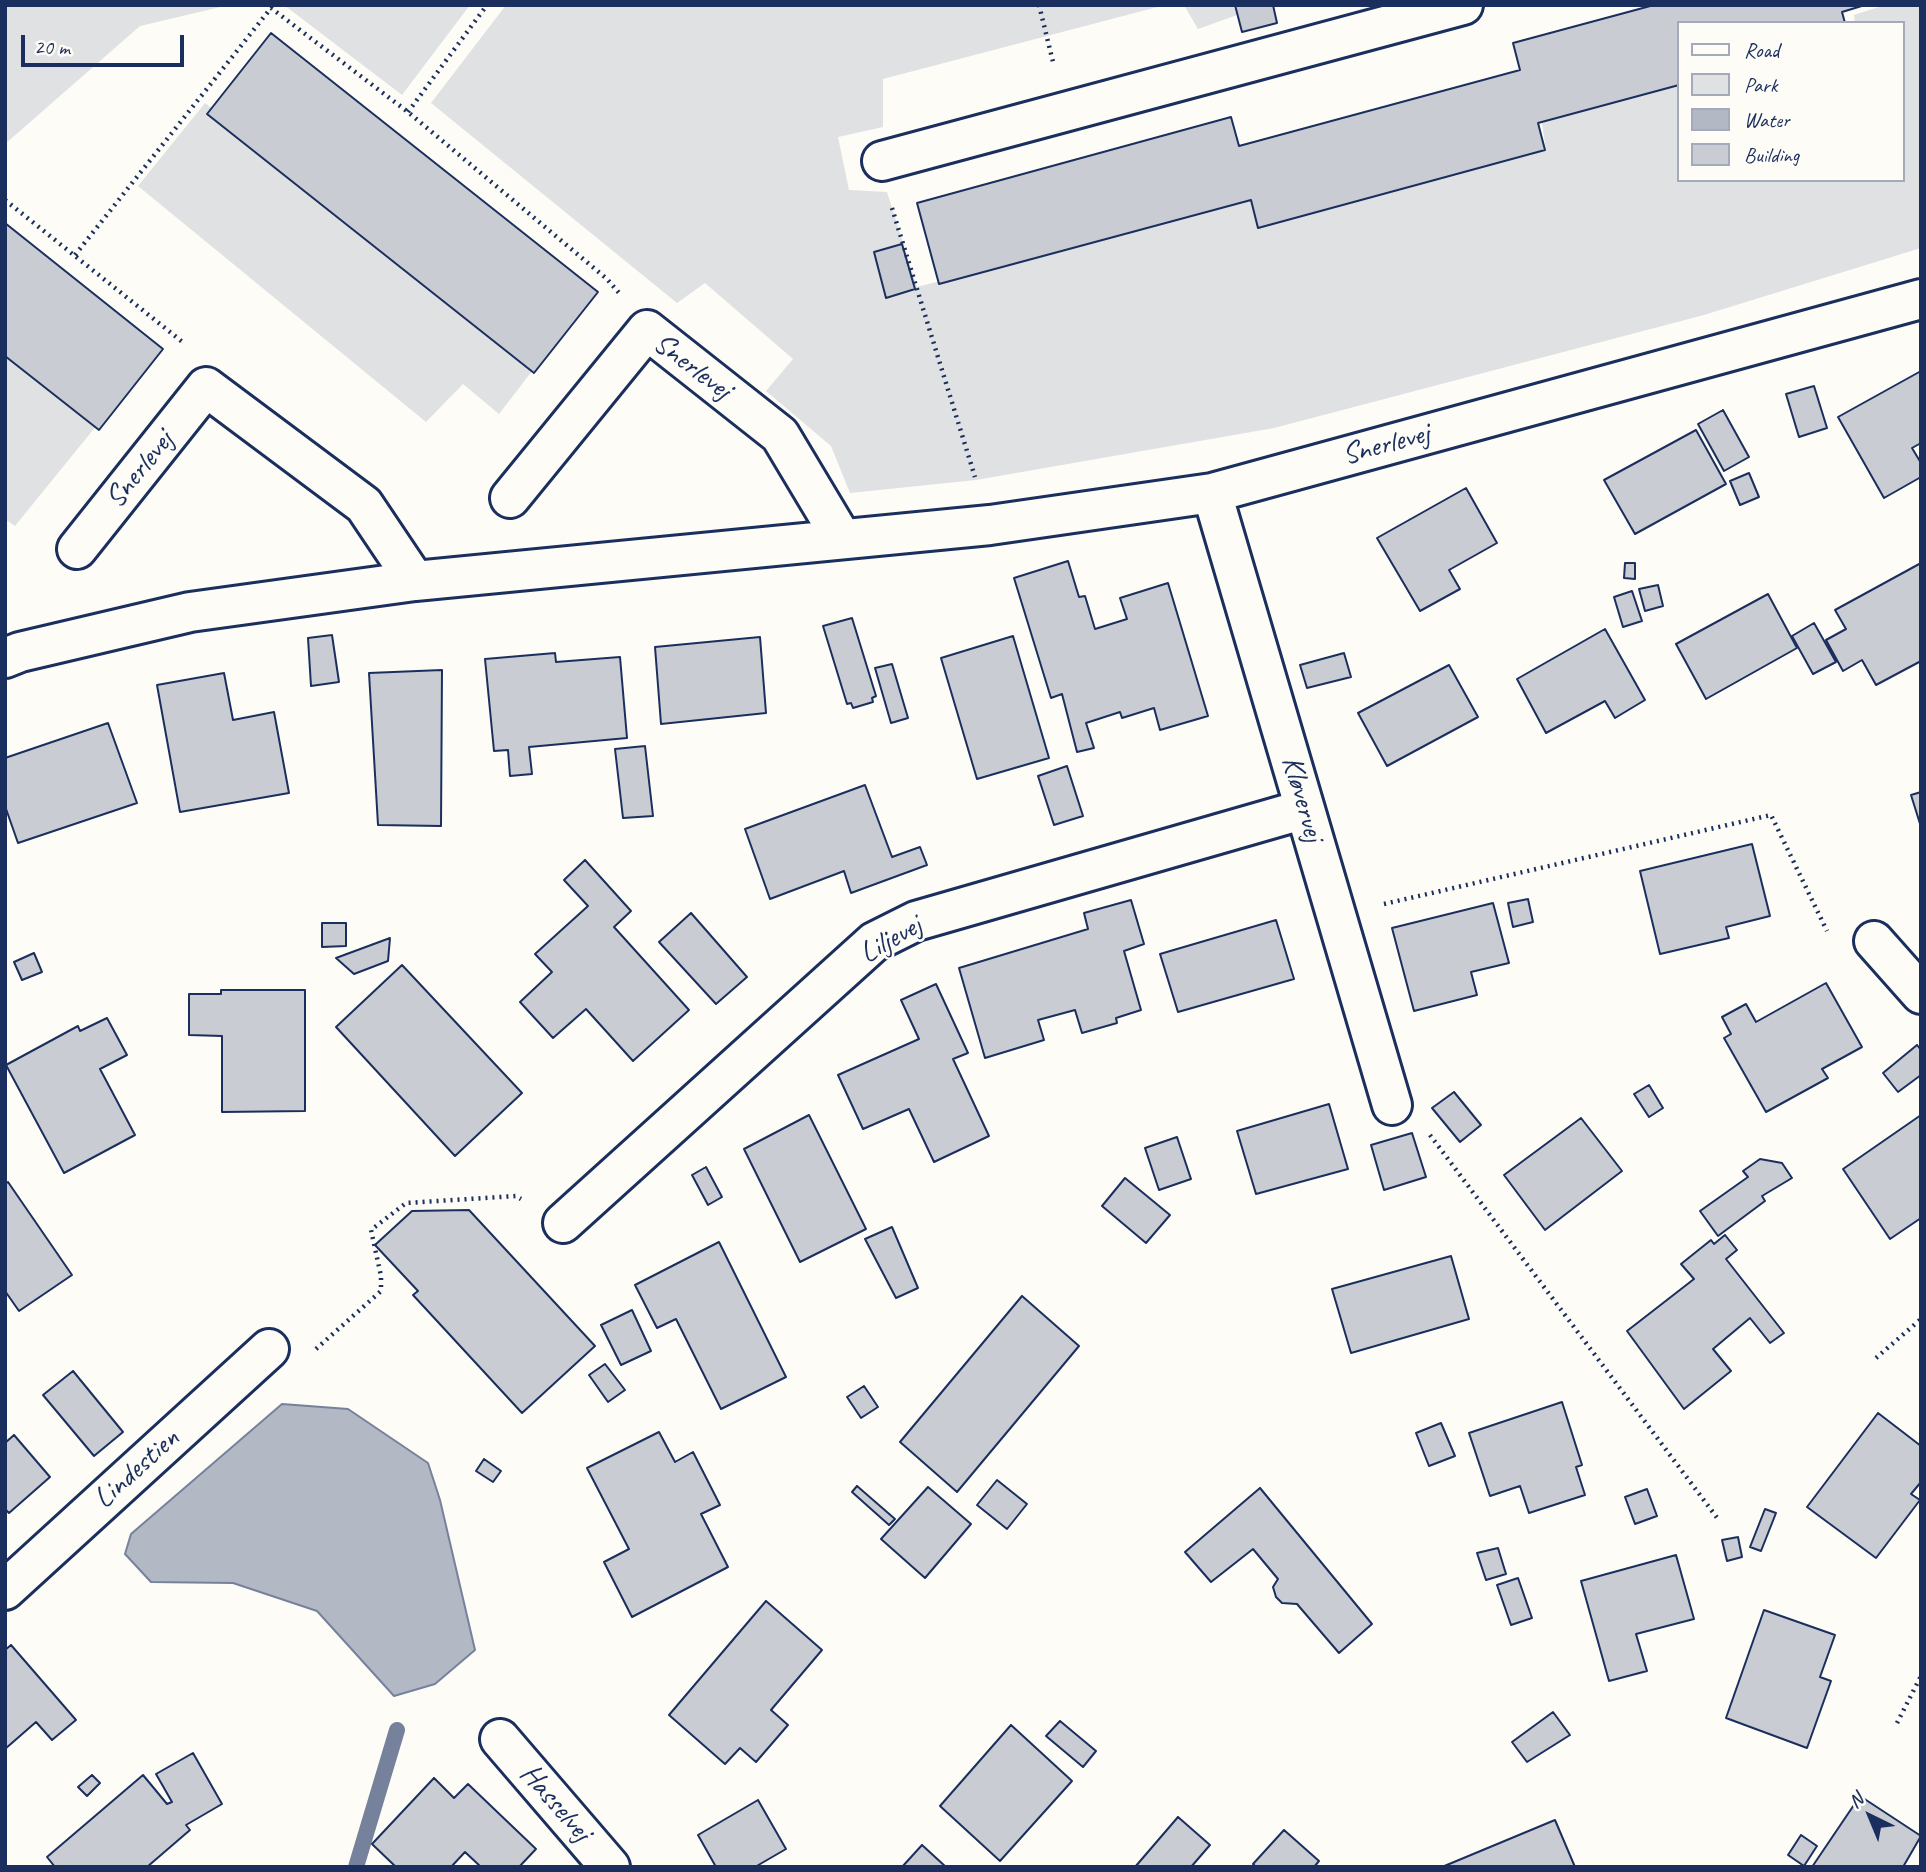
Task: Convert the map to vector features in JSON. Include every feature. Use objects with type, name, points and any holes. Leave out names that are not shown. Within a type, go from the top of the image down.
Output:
[{"type":"street","points":[[883,160],[1463,5]]},
{"type":"street","name":"Snerlevej","points":[[10,649],[190,612],[415,581],[841,537],[990,525],[1212,493],[1921,299]]},
{"type":"street","name":"Snerlevej","points":[[510,498],[647,330],[780,435],[841,537]]},
{"type":"street","points":[[206,387],[364,505],[415,581]]},
{"type":"street","name":"Snerlevej","points":[[77,549],[206,387]]},
{"type":"street","name":"Kløvervej","points":[[1212,493],[1392,1105]]},
{"type":"street","name":"Liljevej","points":[[563,1223],[874,942],[916,921],[1305,809]]},
{"type":"street","points":[[1874,941],[1921,994]]},
{"type":"street","name":"Lindestien","points":[[5,1590],[269,1349]]},
{"type":"street","name":"Hasselvej","points":[[500,1739],[610,1867]]},
{"type":"path","points":[[408,112],[487,5]]},
{"type":"path","points":[[1039,5],[1066,111]]},
{"type":"path","points":[[75,255],[271,8],[408,112],[607,279],[647,330]]},
{"type":"path","points":[[883,160],[887,192],[990,525]]},
{"type":"path","points":[[5,200],[197,354],[206,387]]},
{"type":"path","points":[[1335,915],[1771,815],[1830,936],[1874,941]]},
{"type":"path","points":[[1392,1105],[1416,1117],[1718,1519]]},
{"type":"path","points":[[269,1349],[302,1361],[381,1291],[381,1276],[371,1230],[405,1203],[516,1196],[563,1223]]},
{"type":"path","points":[[1876,1358],[1921,1319]]},
{"type":"path","points":[[1897,1723],[1921,1676]]},
{"type":"green space","points":[[5,5],[229,5],[140,26],[5,144]]},
{"type":"green space","points":[[284,5],[470,5],[402,95]]},
{"type":"green space","points":[[506,5],[1165,5],[883,79],[883,127],[838,137],[849,190],[887,192],[917,287],[1252,200],[1262,226],[1546,150],[1542,123],[1678,84],[1678,182],[1905,182],[1905,21],[1855,21],[1854,15],[1885,5],[1921,5],[1921,248],[1704,315],[1274,428],[976,480],[850,493],[831,446],[766,391],[793,359],[705,283],[677,303],[431,103]]},
{"type":"green space","points":[[1184,5],[1238,5],[1240,14],[1198,29]]},
{"type":"green space","points":[[205,103],[539,362],[499,414],[463,384],[426,422],[138,186]]},
{"type":"green space","points":[[5,353],[97,425],[15,526],[5,519]]},
{"type":"water","points":[[282,1404],[348,1409],[428,1463],[440,1500],[475,1650],[435,1684],[394,1696],[317,1611],[233,1583],[151,1582],[125,1554],[131,1534]]},
{"type":"building","points":[[1235,5],[1273,5],[1277,23],[1242,32]]},
{"type":"building","points":[[1654,5],[1865,5],[1842,12],[1844,21],[1678,21],[1678,85],[1538,123],[1545,150],[1258,228],[1251,200],[939,284],[917,203],[1231,117],[1239,146],[1520,70],[1513,43]]},
{"type":"building","points":[[271,33],[598,292],[534,373],[207,114]]},
{"type":"building","points":[[5,223],[163,349],[99,430],[5,356]]},
{"type":"building","points":[[902,244],[915,289],[886,298],[874,252]]},
{"type":"building","points":[[1921,371],[1921,443],[1912,448],[1921,463],[1921,477],[1884,498],[1838,417]]},
{"type":"building","points":[[1814,386],[1827,428],[1799,437],[1786,394]]},
{"type":"building","points":[[1723,410],[1749,457],[1724,471],[1698,424]]},
{"type":"building","points":[[1696,430],[1726,484],[1635,534],[1604,480]]},
{"type":"building","points":[[1749,473],[1759,497],[1740,505],[1730,481]]},
{"type":"building","points":[[1466,488],[1497,543],[1449,570],[1460,589],[1420,611],[1377,538]]},
{"type":"building","points":[[1068,561],[1079,597],[1085,596],[1095,629],[1127,619],[1120,598],[1168,583],[1208,716],[1160,730],[1154,708],[1122,718],[1120,712],[1086,723],[1094,748],[1077,752],[1062,694],[1051,698],[1014,578]]},
{"type":"building","points":[[1625,563],[1635,563],[1635,579],[1624,578]]},
{"type":"building","points":[[1921,563],[1921,661],[1876,685],[1862,660],[1843,671],[1826,640],[1846,629],[1835,610]]},
{"type":"building","points":[[1658,585],[1663,606],[1645,611],[1639,589]]},
{"type":"building","points":[[1632,591],[1642,621],[1623,627],[1614,597]]},
{"type":"building","points":[[1768,594],[1797,648],[1706,699],[1676,644]]},
{"type":"building","points":[[852,618],[876,696],[872,698],[873,702],[853,708],[851,703],[847,704],[823,626]]},
{"type":"building","points":[[1814,623],[1836,662],[1813,674],[1792,636]]},
{"type":"building","points":[[1605,629],[1645,700],[1615,718],[1605,701],[1546,733],[1517,679]]},
{"type":"building","points":[[332,635],[339,682],[311,686],[308,638]]},
{"type":"building","points":[[1013,636],[1049,758],[977,779],[941,658]]},
{"type":"building","points":[[760,637],[766,713],[661,724],[655,647]]},
{"type":"building","points":[[555,653],[556,662],[620,657],[627,738],[529,747],[532,774],[510,776],[508,750],[494,751],[485,659]]},
{"type":"building","points":[[1344,653],[1351,677],[1307,688],[1300,665]]},
{"type":"building","points":[[892,664],[908,718],[891,723],[875,668]]},
{"type":"building","points":[[1449,665],[1478,717],[1387,766],[1358,713]]},
{"type":"building","points":[[442,670],[441,826],[378,825],[369,673]]},
{"type":"building","points":[[224,673],[233,720],[274,712],[289,793],[180,812],[157,685]]},
{"type":"building","points":[[108,723],[137,803],[18,843],[5,806],[5,758]]},
{"type":"building","points":[[645,746],[653,816],[623,818],[615,749]]},
{"type":"building","points":[[1067,766],[1083,816],[1054,825],[1038,776]]},
{"type":"building","points":[[865,785],[892,857],[920,847],[927,865],[851,893],[844,871],[770,899],[745,829]]},
{"type":"building","points":[[1921,792],[1921,827],[1911,795]]},
{"type":"building","points":[[1752,844],[1770,916],[1726,927],[1729,938],[1660,954],[1640,871]]},
{"type":"building","points":[[585,860],[631,911],[614,927],[689,1010],[633,1061],[586,1009],[553,1038],[520,1002],[552,972],[535,954],[588,906],[564,880]]},
{"type":"building","points":[[1528,899],[1533,922],[1513,927],[1508,903]]},
{"type":"building","points":[[1131,900],[1144,944],[1124,951],[1141,1010],[1116,1018],[1117,1023],[1082,1033],[1075,1010],[1038,1020],[1044,1040],[985,1058],[959,968],[1088,929],[1084,913]]},
{"type":"building","points":[[1493,903],[1509,963],[1471,972],[1477,995],[1414,1011],[1392,928]]},
{"type":"building","points":[[691,913],[747,977],[716,1004],[659,942]]},
{"type":"building","points":[[1276,920],[1294,979],[1178,1012],[1160,954]]},
{"type":"building","points":[[322,923],[346,923],[346,946],[322,947]]},
{"type":"building","points":[[390,938],[388,961],[354,974],[336,958]]},
{"type":"building","points":[[34,953],[42,972],[22,980],[14,962]]},
{"type":"building","points":[[402,965],[522,1093],[455,1156],[336,1027]]},
{"type":"building","points":[[1826,983],[1862,1047],[1822,1069],[1828,1078],[1766,1112],[1724,1038],[1731,1034],[1722,1017],[1746,1004],[1756,1022]]},
{"type":"building","points":[[936,984],[968,1053],[953,1059],[989,1136],[934,1162],[909,1109],[863,1129],[838,1075],[919,1039],[901,1000]]},
{"type":"building","points":[[221,990],[305,990],[305,1111],[222,1112],[222,1036],[189,1035],[189,994],[221,994]]},
{"type":"building","points":[[107,1018],[127,1055],[100,1069],[135,1135],[64,1173],[6,1065],[78,1026],[80,1031]]},
{"type":"building","points":[[1917,1045],[1921,1050],[1921,1075],[1898,1092],[1883,1073]]},
{"type":"building","points":[[1649,1085],[1663,1108],[1649,1117],[1634,1094]]},
{"type":"building","points":[[1454,1092],[1481,1125],[1460,1142],[1432,1108]]},
{"type":"building","points":[[1329,1104],[1348,1169],[1256,1194],[1237,1131]]},
{"type":"building","points":[[809,1115],[866,1229],[800,1262],[744,1149]]},
{"type":"building","points":[[1921,1115],[1921,1218],[1890,1239],[1843,1169]]},
{"type":"building","points":[[1581,1118],[1622,1171],[1545,1230],[1504,1175]]},
{"type":"building","points":[[1412,1133],[1426,1177],[1384,1190],[1371,1145]]},
{"type":"building","points":[[1177,1137],[1191,1179],[1159,1190],[1145,1148]]},
{"type":"building","points":[[1760,1159],[1782,1163],[1792,1178],[1762,1196],[1765,1201],[1718,1236],[1700,1211],[1748,1177],[1743,1171]]},
{"type":"building","points":[[706,1167],[722,1197],[708,1205],[692,1175]]},
{"type":"building","points":[[1125,1178],[1170,1215],[1146,1243],[1102,1206]]},
{"type":"building","points":[[8,1182],[72,1275],[19,1311],[5,1291],[5,1184]]},
{"type":"building","points":[[469,1210],[595,1346],[522,1413],[413,1295],[418,1291],[375,1245],[412,1211]]},
{"type":"building","points":[[892,1227],[918,1288],[896,1298],[865,1239]]},
{"type":"building","points":[[1725,1235],[1737,1250],[1726,1259],[1784,1333],[1770,1343],[1750,1318],[1713,1349],[1731,1371],[1684,1409],[1627,1331],[1694,1279],[1681,1264],[1711,1240],[1714,1244]]},
{"type":"building","points":[[719,1242],[786,1377],[721,1409],[676,1319],[657,1328],[635,1285]]},
{"type":"building","points":[[1451,1256],[1469,1319],[1351,1353],[1332,1289]]},
{"type":"building","points":[[1022,1296],[1079,1346],[957,1492],[900,1442]]},
{"type":"building","points":[[632,1310],[651,1351],[621,1365],[601,1325]]},
{"type":"building","points":[[605,1364],[625,1390],[608,1402],[589,1375]]},
{"type":"building","points":[[73,1371],[123,1432],[94,1456],[43,1395]]},
{"type":"building","points":[[864,1386],[878,1407],[861,1418],[847,1397]]},
{"type":"building","points":[[1562,1402],[1582,1465],[1576,1467],[1585,1495],[1529,1513],[1520,1486],[1490,1496],[1469,1433]]},
{"type":"building","points":[[1878,1413],[1921,1446],[1921,1482],[1911,1494],[1920,1500],[1876,1558],[1807,1507]]},
{"type":"building","points":[[1441,1423],[1455,1456],[1429,1466],[1416,1433]]},
{"type":"building","points":[[659,1432],[675,1462],[693,1452],[720,1505],[701,1514],[728,1567],[632,1617],[604,1562],[629,1549],[587,1468]]},
{"type":"building","points":[[14,1435],[50,1477],[9,1513],[5,1509],[5,1443]]},
{"type":"building","points":[[484,1459],[501,1471],[493,1482],[476,1471]]},
{"type":"building","points":[[997,1480],[1027,1504],[1007,1529],[977,1505]]},
{"type":"building","points":[[857,1486],[895,1519],[889,1525],[852,1492]]},
{"type":"building","points":[[928,1487],[971,1524],[925,1578],[881,1539]]},
{"type":"building","points":[[1260,1488],[1372,1624],[1339,1653],[1297,1604],[1282,1603],[1276,1597],[1273,1587],[1278,1579],[1253,1549],[1211,1582],[1185,1552]]},
{"type":"building","points":[[1647,1489],[1657,1516],[1635,1524],[1625,1497]]},
{"type":"building","points":[[1765,1509],[1776,1513],[1761,1551],[1750,1547]]},
{"type":"building","points":[[1738,1537],[1742,1557],[1727,1561],[1722,1540]]},
{"type":"building","points":[[1498,1548],[1506,1574],[1486,1580],[1477,1553]]},
{"type":"building","points":[[1676,1555],[1694,1619],[1636,1634],[1647,1671],[1609,1681],[1581,1581]]},
{"type":"building","points":[[1518,1578],[1532,1618],[1511,1625],[1497,1585]]},
{"type":"building","points":[[766,1601],[822,1650],[771,1710],[788,1725],[756,1762],[740,1748],[725,1764],[669,1715]]},
{"type":"building","points":[[1764,1610],[1835,1635],[1820,1677],[1831,1681],[1807,1748],[1726,1718]]},
{"type":"building","points":[[11,1645],[76,1720],[52,1740],[36,1722],[5,1749],[5,1650]]},
{"type":"building","points":[[1553,1712],[1570,1735],[1527,1762],[1512,1742]]},
{"type":"building","points":[[1060,1721],[1096,1751],[1083,1767],[1046,1736]]},
{"type":"building","points":[[1011,1725],[1072,1781],[1000,1861],[940,1806]]},
{"type":"building","points":[[193,1753],[222,1804],[186,1825],[190,1830],[147,1867],[55,1867],[47,1857],[143,1775],[167,1804],[172,1802],[156,1774]]},
{"type":"building","points":[[92,1775],[100,1783],[87,1796],[78,1787]]},
{"type":"building","points":[[434,1778],[454,1798],[468,1784],[536,1849],[519,1867],[481,1867],[465,1852],[451,1867],[396,1867],[372,1844]]},
{"type":"building","points":[[1860,1796],[1921,1836],[1903,1867],[1812,1867]]},
{"type":"building","points":[[758,1800],[786,1849],[755,1867],[716,1867],[698,1835]]},
{"type":"building","points":[[1178,1817],[1210,1845],[1191,1867],[1135,1867]]},
{"type":"building","points":[[1555,1820],[1575,1867],[1442,1867]]},
{"type":"building","points":[[1284,1830],[1319,1861],[1314,1867],[1256,1867],[1253,1864]]},
{"type":"building","points":[[1801,1835],[1817,1846],[1804,1866],[1788,1855]]},
{"type":"building","points":[[922,1845],[946,1867],[902,1867]]},
{"type":"waterway","points":[[356,1867],[397,1730]]}]
